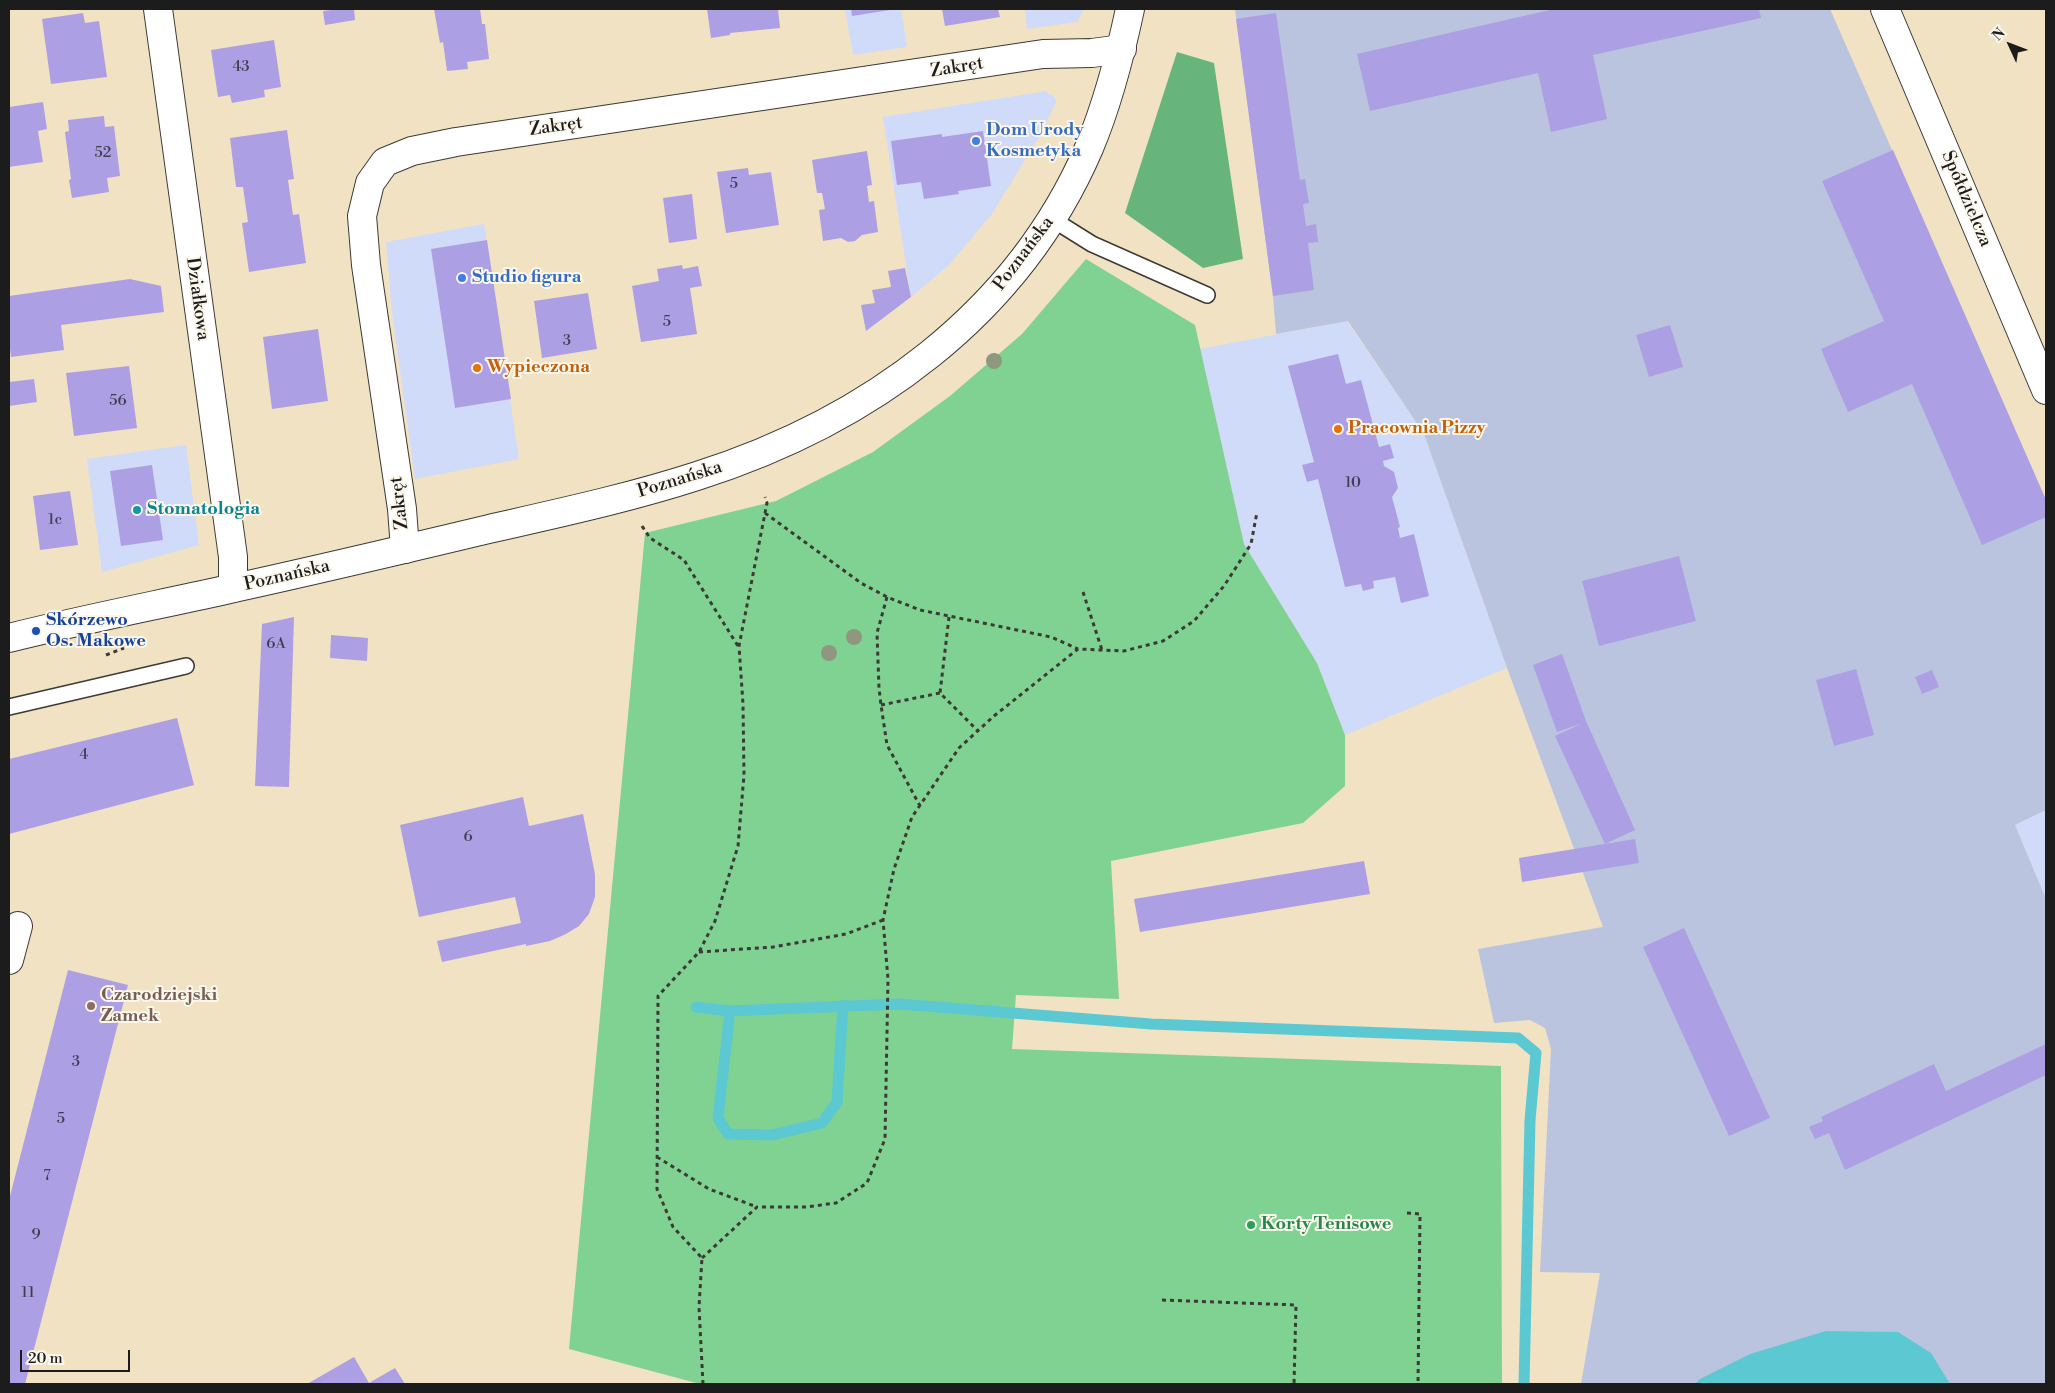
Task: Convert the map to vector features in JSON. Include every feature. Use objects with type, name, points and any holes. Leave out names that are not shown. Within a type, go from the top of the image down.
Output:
[{"type":"street","name":"Działkowa","points":[[158,9],[233,557],[232,588]]},
{"type":"street","name":"Poznańska","points":[[9,638],[405,549],[615,499],[699,476],[754,456],[814,429],[900,378],[939,348],[978,312],[1012,275],[1052,219],[1088,150],[1106,103],[1122,49],[1130,9]]},
{"type":"street","name":"Spółdzielcza","points":[[1885,9],[2046,390]]},
{"type":"street","name":"Zakręt","points":[[405,549],[402,509],[366,265],[362,216],[370,183],[386,162],[412,151],[456,142],[1043,54],[1092,53],[1122,49]]},
{"type":"street","points":[[9,960],[18,926]]},
{"type":"lane","points":[[1052,219],[1092,244],[1207,295]]},
{"type":"lane","points":[[9,707],[186,666]]},
{"type":"path","points":[[702,1258],[674,1227],[657,1189],[658,996],[699,952],[715,921],[738,846],[744,774],[743,704],[739,646],[767,503],[765,497]]},
{"type":"path","points":[[765,513],[861,583],[887,597],[920,610],[1051,637],[1078,649],[1124,651],[1163,641],[1194,621],[1224,586],[1251,544],[1257,512]]},
{"type":"path","points":[[642,526],[650,538],[684,560],[739,646]]},
{"type":"path","points":[[1083,592],[1102,650]]},
{"type":"path","points":[[887,597],[877,633],[881,705],[888,745],[920,806]]},
{"type":"path","points":[[940,693],[948,617]]},
{"type":"path","points":[[104,656],[129,646]]},
{"type":"path","points":[[657,1157],[709,1189],[757,1207],[806,1207],[836,1203],[867,1183],[885,1139],[888,978],[883,920],[894,869],[912,817],[959,748],[1078,649]]},
{"type":"path","points":[[881,705],[940,693]]},
{"type":"path","points":[[940,693],[978,731]]},
{"type":"path","points":[[699,952],[773,947],[846,934],[883,920]]},
{"type":"path","points":[[703,1384],[699,1307],[702,1258],[757,1207]]},
{"type":"path","points":[[1407,1212],[1420,1214],[1418,1384]]},
{"type":"path","points":[[1162,1300],[1296,1305],[1294,1384]]},
{"type":"shaded area","points":[[845,9],[901,9],[907,47],[853,55]]},
{"type":"shaded area","points":[[1025,9],[1084,9],[1077,22],[1027,29]]},
{"type":"shaded area","points":[[1235,9],[1830,9],[2046,500],[2046,810],[2015,825],[2046,899],[2046,1384],[1581,1384],[1600,1273],[1540,1272],[1551,1049],[1545,1028],[1530,1020],[1494,1023],[1478,949],[1603,927],[1507,668],[1424,434],[1348,321],[1276,334],[1273,296]]},
{"type":"shaded area","points":[[1047,91],[1047,93],[1055,97],[1056,102],[1042,132],[992,214],[948,266],[911,297],[883,117]]},
{"type":"shaded area","points":[[484,224],[519,459],[415,479],[392,312],[386,242]]},
{"type":"shaded area","points":[[1347,321],[1424,434],[1507,668],[1345,735],[1317,663],[1244,544],[1200,349]]},
{"type":"shaded area","points":[[186,445],[199,545],[102,572],[87,459]]},
{"type":"shaded area","points":[[2046,810],[2046,899],[2015,825]]},
{"type":"green space","points":[[1177,52],[1214,63],[1243,259],[1203,268],[1125,213]]},
{"type":"green space","points":[[1086,259],[1195,325],[1244,544],[1317,663],[1345,735],[1345,786],[1303,823],[1111,861],[1119,999],[1016,995],[1012,1049],[1501,1066],[1502,1384],[700,1384],[569,1349],[645,533],[776,501],[873,452],[950,396],[1022,334]]},
{"type":"water","points":[[1826,1331],[1898,1332],[1931,1353],[1950,1384],[1695,1384],[1700,1379],[1750,1354]]},
{"type":"building","points":[[354,9],[355,20],[325,25],[323,11]]},
{"type":"building","points":[[434,9],[480,9],[482,24],[485,24],[489,59],[467,62],[468,69],[447,71],[443,42],[440,43]]},
{"type":"building","points":[[707,9],[778,9],[780,28],[730,33],[730,35],[711,38]]},
{"type":"building","points":[[851,9],[890,9],[890,10],[852,16]]},
{"type":"building","points":[[942,9],[998,9],[1000,17],[945,26]]},
{"type":"building","points":[[1554,9],[1759,9],[1761,18],[1593,55],[1607,119],[1551,132],[1538,73],[1370,111],[1357,54]]},
{"type":"building","points":[[83,13],[85,23],[99,21],[107,77],[51,84],[42,19]]},
{"type":"building","points":[[1276,13],[1300,180],[1305,179],[1309,203],[1303,204],[1306,226],[1316,224],[1318,242],[1308,243],[1314,290],[1273,296],[1236,19]]},
{"type":"building","points":[[274,40],[281,87],[264,90],[265,97],[232,103],[230,95],[218,97],[211,50]]},
{"type":"building","points":[[43,102],[47,129],[38,131],[43,162],[9,167],[9,107]]},
{"type":"building","points":[[104,116],[105,127],[114,126],[120,176],[107,178],[109,192],[72,198],[65,132],[69,131],[68,120]]},
{"type":"building","points":[[287,130],[294,179],[288,180],[293,215],[299,214],[306,263],[249,272],[242,223],[248,222],[243,187],[236,187],[230,138]]},
{"type":"building","points":[[983,131],[991,186],[958,191],[959,194],[924,199],[921,182],[897,185],[891,141],[942,134],[942,137]]},
{"type":"building","points":[[1893,150],[2046,500],[2046,517],[1982,545],[1912,384],[1848,412],[1821,349],[1884,321],[1822,181]]},
{"type":"building","points":[[867,151],[872,185],[867,186],[869,202],[874,201],[878,232],[862,235],[855,241],[848,242],[841,238],[823,241],[819,210],[825,209],[822,193],[817,193],[812,160]]},
{"type":"building","points":[[748,168],[749,175],[771,172],[779,225],[726,233],[717,172]]},
{"type":"building","points":[[692,194],[697,239],[669,243],[663,198]]},
{"type":"building","points":[[487,240],[511,399],[455,408],[431,249]]},
{"type":"building","points":[[682,265],[683,269],[698,266],[702,286],[690,288],[697,334],[641,342],[632,286],[659,281],[657,269]]},
{"type":"building","points":[[905,268],[911,297],[866,331],[861,305],[875,303],[872,290],[891,287],[888,271]]},
{"type":"building","points":[[130,279],[161,286],[164,312],[61,325],[64,350],[11,357],[9,296]]},
{"type":"building","points":[[588,293],[597,349],[542,358],[534,301]]},
{"type":"building","points":[[1670,325],[1683,367],[1649,377],[1636,335]]},
{"type":"building","points":[[318,329],[328,401],[272,409],[263,337]]},
{"type":"building","points":[[1338,354],[1346,384],[1361,380],[1379,447],[1390,444],[1394,458],[1383,461],[1384,466],[1394,472],[1398,488],[1392,497],[1400,527],[1398,528],[1400,538],[1414,534],[1429,596],[1401,603],[1395,577],[1373,581],[1374,588],[1363,591],[1361,584],[1345,587],[1318,479],[1307,482],[1302,465],[1314,462],[1288,366]]},
{"type":"building","points":[[129,366],[137,428],[74,436],[66,373]]},
{"type":"building","points":[[34,379],[37,402],[9,406],[9,382]]},
{"type":"building","name":"Stomatologia","points":[[152,465],[163,540],[121,546],[110,471]]},
{"type":"building","points":[[70,491],[78,545],[40,550],[33,496]]},
{"type":"building","points":[[1679,556],[1696,621],[1599,646],[1582,581]]},
{"type":"building","points":[[294,617],[289,787],[255,786],[262,624]]},
{"type":"building","points":[[331,635],[368,638],[367,661],[330,658]]},
{"type":"building","points":[[1562,654],[1586,721],[1635,830],[1605,844],[1555,736],[1583,723],[1557,732],[1533,665]]},
{"type":"building","points":[[1856,669],[1874,735],[1834,746],[1816,680]]},
{"type":"building","points":[[1932,670],[1939,687],[1922,694],[1915,677]]},
{"type":"building","points":[[177,718],[194,785],[9,834],[9,759]]},
{"type":"building","points":[[523,797],[529,826],[583,814],[595,874],[595,897],[589,914],[579,926],[550,941],[526,946],[526,944],[442,962],[437,941],[521,923],[515,897],[419,917],[400,825]]},
{"type":"building","points":[[1635,839],[1639,863],[1522,882],[1519,858]]},
{"type":"building","points":[[1364,861],[1370,894],[1140,932],[1134,899]]},
{"type":"building","points":[[1684,928],[1770,1118],[1729,1136],[1643,947]]},
{"type":"building","points":[[68,970],[128,985],[25,1384],[9,1384],[9,1200]]},
{"type":"building","points":[[2046,1044],[2046,1075],[1845,1170],[1829,1133],[1815,1139],[1809,1127],[1823,1121],[1821,1117],[1934,1064],[1946,1091]]},
{"type":"building","points":[[354,1357],[369,1383],[395,1368],[405,1384],[307,1384]]},
{"type":"waterway","points":[[696,1007],[730,1011],[899,1004],[1151,1024],[1518,1038],[1536,1053],[1530,1120],[1524,1384]]},
{"type":"waterway","points":[[730,1011],[718,1118],[728,1134],[772,1135],[822,1123],[837,1102],[843,1005]]},
{"type":"place","name":"Dom Urody Kosmetyka","points":[[976,141]]},
{"type":"place","name":"Studio figura","points":[[462,278]]},
{"type":"place","name":"Wypieczona","points":[[477,368]]},
{"type":"place","name":"Pracownia Pizzy","points":[[1338,429]]},
{"type":"place","name":"Stomatologia","points":[[137,510]]},
{"type":"place","name":"Skórzewo Os. Makowe","points":[[36,631]]},
{"type":"place","name":"Czarodziejski Zamek","points":[[91,1006]]},
{"type":"place","name":"Korty Tenisowe","points":[[1251,1225]]}]
